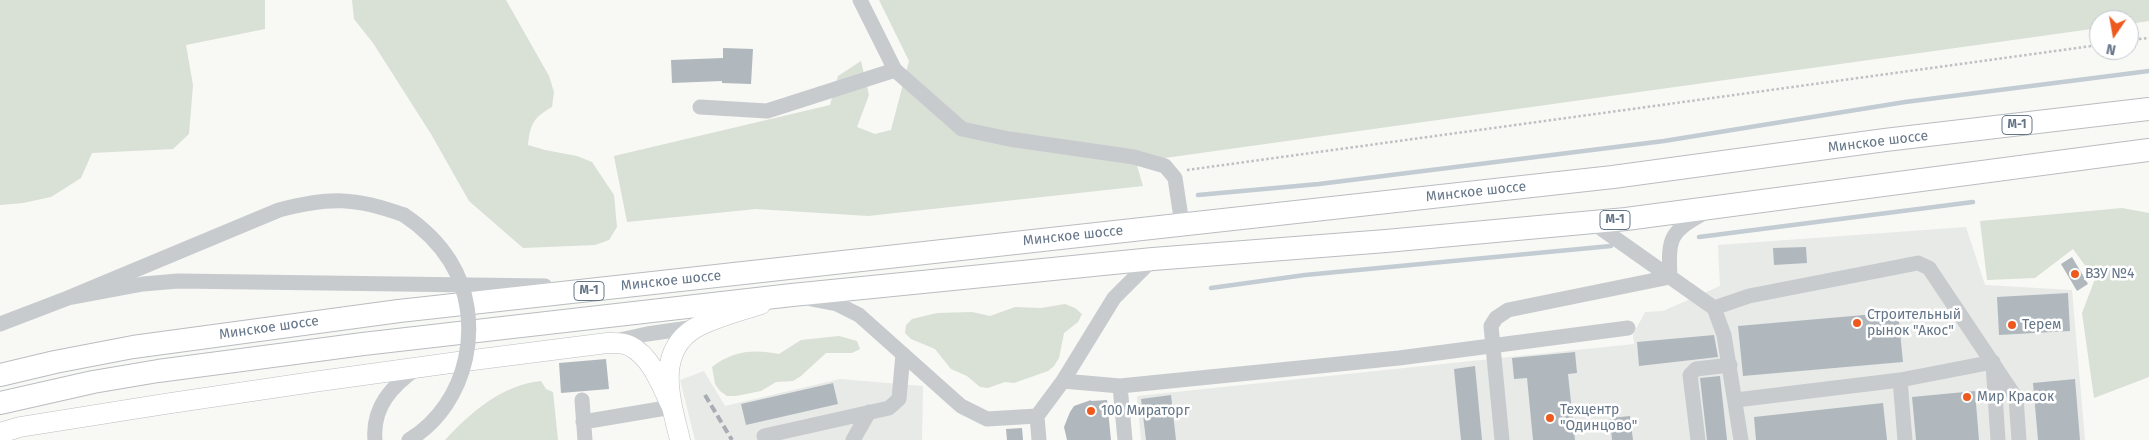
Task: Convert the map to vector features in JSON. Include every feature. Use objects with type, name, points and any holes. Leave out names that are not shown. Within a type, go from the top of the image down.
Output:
[{"type":"highway","name":"Минское шоссе","points":[[0,376],[55,362],[133,347],[399,310],[1613,177],[1885,140],[2149,109]]},
{"type":"highway","name":"Минское шоссе","points":[[0,403],[93,382],[225,360],[788,296],[1153,259],[1386,242],[1712,209],[2149,150]]},
{"type":"main road","points":[[680,440],[672,407],[668,370],[672,352],[681,339],[696,327],[788,296]]},
{"type":"main road","points":[[0,433],[20,427],[154,405],[371,375],[419,366],[607,343],[630,346],[642,355],[654,371],[672,407]]},
{"type":"street","points":[[860,0],[895,70],[962,128],[1009,139],[1134,157],[1165,166],[1175,178],[1182,224]]},
{"type":"street","points":[[700,107],[767,111],[895,70]]},
{"type":"street","points":[[0,324],[68,298],[232,228],[286,208],[310,203],[353,200],[378,205],[404,215],[428,233],[450,261],[465,294],[469,330],[464,366],[450,399],[427,426],[409,440]]},
{"type":"street","points":[[1670,277],[1671,243],[1675,232],[1684,224],[1712,209]]},
{"type":"street","points":[[1592,222],[1714,308],[1724,335],[1741,440]]},
{"type":"street","points":[[1039,440],[1037,416],[1063,381],[1114,298],[1153,259]]},
{"type":"street","points":[[1714,308],[1749,296],[1918,263],[1929,268],[2016,398],[2019,440]]},
{"type":"street","points":[[1502,440],[1491,326],[1496,318],[1508,310],[1670,277]]},
{"type":"street","points":[[68,298],[143,284],[178,281],[497,286],[648,284]]},
{"type":"street","points":[[788,296],[837,304],[859,315],[961,406],[987,420],[1037,416]]},
{"type":"street","points":[[607,343],[648,334],[696,327]]},
{"type":"street","points":[[1063,381],[1120,386],[1400,358],[1492,344],[1628,328]]},
{"type":"street","points":[[764,436],[889,408],[899,399],[903,354]]},
{"type":"street","points":[[1736,400],[1900,380],[1993,362]]},
{"type":"street","points":[[1993,362],[1998,440]]},
{"type":"street","points":[[1698,440],[1690,375],[1696,369],[1730,365]]},
{"type":"street","points":[[375,440],[376,420],[386,395],[397,382],[419,366]]},
{"type":"street","points":[[1900,380],[1905,440]]},
{"type":"street","points":[[1120,386],[1125,440]]},
{"type":"street","points":[[582,400],[585,440]]},
{"type":"street","points":[[584,422],[672,407]]},
{"type":"street","points":[[852,440],[869,412]]},
{"type":"path","points":[[1170,172],[2089,46]]},
{"type":"shaded area","points":[[0,0],[265,0],[265,29],[186,45],[193,85],[189,134],[173,149],[92,153],[81,178],[51,197],[23,203],[0,205]]},
{"type":"shaded area","points":[[352,0],[506,0],[549,76],[554,92],[552,107],[541,114],[534,122],[528,145],[577,156],[592,162],[614,195],[617,227],[609,240],[595,245],[523,248],[469,201],[431,134],[373,43],[354,19]]},
{"type":"shaded area","points":[[879,0],[2149,0],[2149,21],[2139,22],[2139,10],[2089,10],[2089,29],[1136,162],[1143,186],[868,216],[756,209],[627,222],[614,156],[830,105],[838,76],[861,61],[869,95],[857,127],[875,134],[891,130],[909,61]]},
{"type":"shaded area","points":[[2122,208],[2149,213],[2149,377],[2094,398],[2082,313],[2095,279],[2073,249],[2035,278],[1987,280],[1980,221]]},
{"type":"shaded area","name":"Строительный рынок \"Акос\"","points":[[1966,227],[1985,285],[2072,290],[2085,440],[1141,440],[1137,396],[1634,344],[1633,335],[1645,312],[1663,311],[1720,286],[1718,245]]},
{"type":"shaded area","points":[[1065,304],[1075,308],[1082,314],[1078,322],[1064,333],[1059,358],[1054,366],[1048,371],[1014,383],[1005,382],[988,388],[980,387],[967,376],[951,369],[935,349],[911,339],[905,333],[906,325],[912,319],[937,313],[972,312],[990,316],[1015,307],[1041,308]]},
{"type":"shaded area","points":[[839,336],[857,341],[860,349],[852,353],[826,353],[793,381],[776,382],[761,391],[736,396],[727,396],[715,384],[712,367],[728,358],[752,352],[779,354],[801,340]]},
{"type":"shaded area","points":[[704,371],[725,406],[840,379],[923,386],[922,440],[695,440],[680,380]]},
{"type":"shaded area","points":[[541,381],[546,389],[553,392],[558,440],[445,440],[465,420],[500,394],[513,388]]},
{"type":"building","points":[[723,48],[753,49],[751,84],[722,83],[722,81],[672,83],[671,60],[723,58]]},
{"type":"building","points":[[1806,247],[1807,263],[1774,265],[1773,248]]},
{"type":"building","name":"ВЗУ №4","points":[[2072,257],[2088,284],[2077,291],[2061,264]]},
{"type":"building","points":[[2068,293],[2070,331],[1999,335],[1997,297]]},
{"type":"building","points":[[1898,312],[1903,362],[1743,376],[1738,326]]},
{"type":"building","points":[[1714,335],[1718,357],[1639,366],[1637,342]]},
{"type":"building","points":[[1575,352],[1577,373],[1568,374],[1575,440],[1533,440],[1527,378],[1514,379],[1512,358]]},
{"type":"building","points":[[606,359],[609,389],[561,393],[559,363]]},
{"type":"building","points":[[1475,366],[1482,440],[1461,440],[1454,369]]},
{"type":"building","points":[[1720,376],[1727,440],[1707,440],[1700,378]]},
{"type":"building","points":[[2075,379],[2080,440],[2038,440],[2033,383]]},
{"type":"building","points":[[833,383],[838,404],[746,425],[741,404]]},
{"type":"building","points":[[1975,391],[1979,440],[1916,440],[1912,397]]},
{"type":"building","points":[[1171,395],[1176,440],[1146,440],[1141,399]]},
{"type":"building","points":[[1091,400],[1107,400],[1111,440],[1067,440],[1064,427],[1070,412],[1074,406]]},
{"type":"building","points":[[1883,403],[1887,440],[1756,440],[1754,417]]},
{"type":"building","points":[[1630,416],[1633,440],[1612,440],[1610,418]]},
{"type":"building","points":[[1022,428],[1023,440],[1007,440],[1006,429]]},
{"type":"waterway","points":[[1198,195],[1319,184],[1664,141],[1905,102],[2149,71]]},
{"type":"waterway","points":[[1699,237],[1973,202]]},
{"type":"waterway","points":[[1211,288],[1305,275],[1611,246]]},
{"type":"railway","points":[[705,395],[732,440]]},
{"type":"place","name":"ВЗУ №4","points":[[2075,274]]},
{"type":"place","name":"Строительный рынок \"Акос\"","points":[[1857,323]]},
{"type":"place","name":"Терем","points":[[2012,325]]},
{"type":"place","name":"Мир Красок","points":[[1967,397]]},
{"type":"place","name":"100 Мираторг","points":[[1091,411]]},
{"type":"place","name":"Техцентр \"Одинцово\"","points":[[1550,418]]}]
